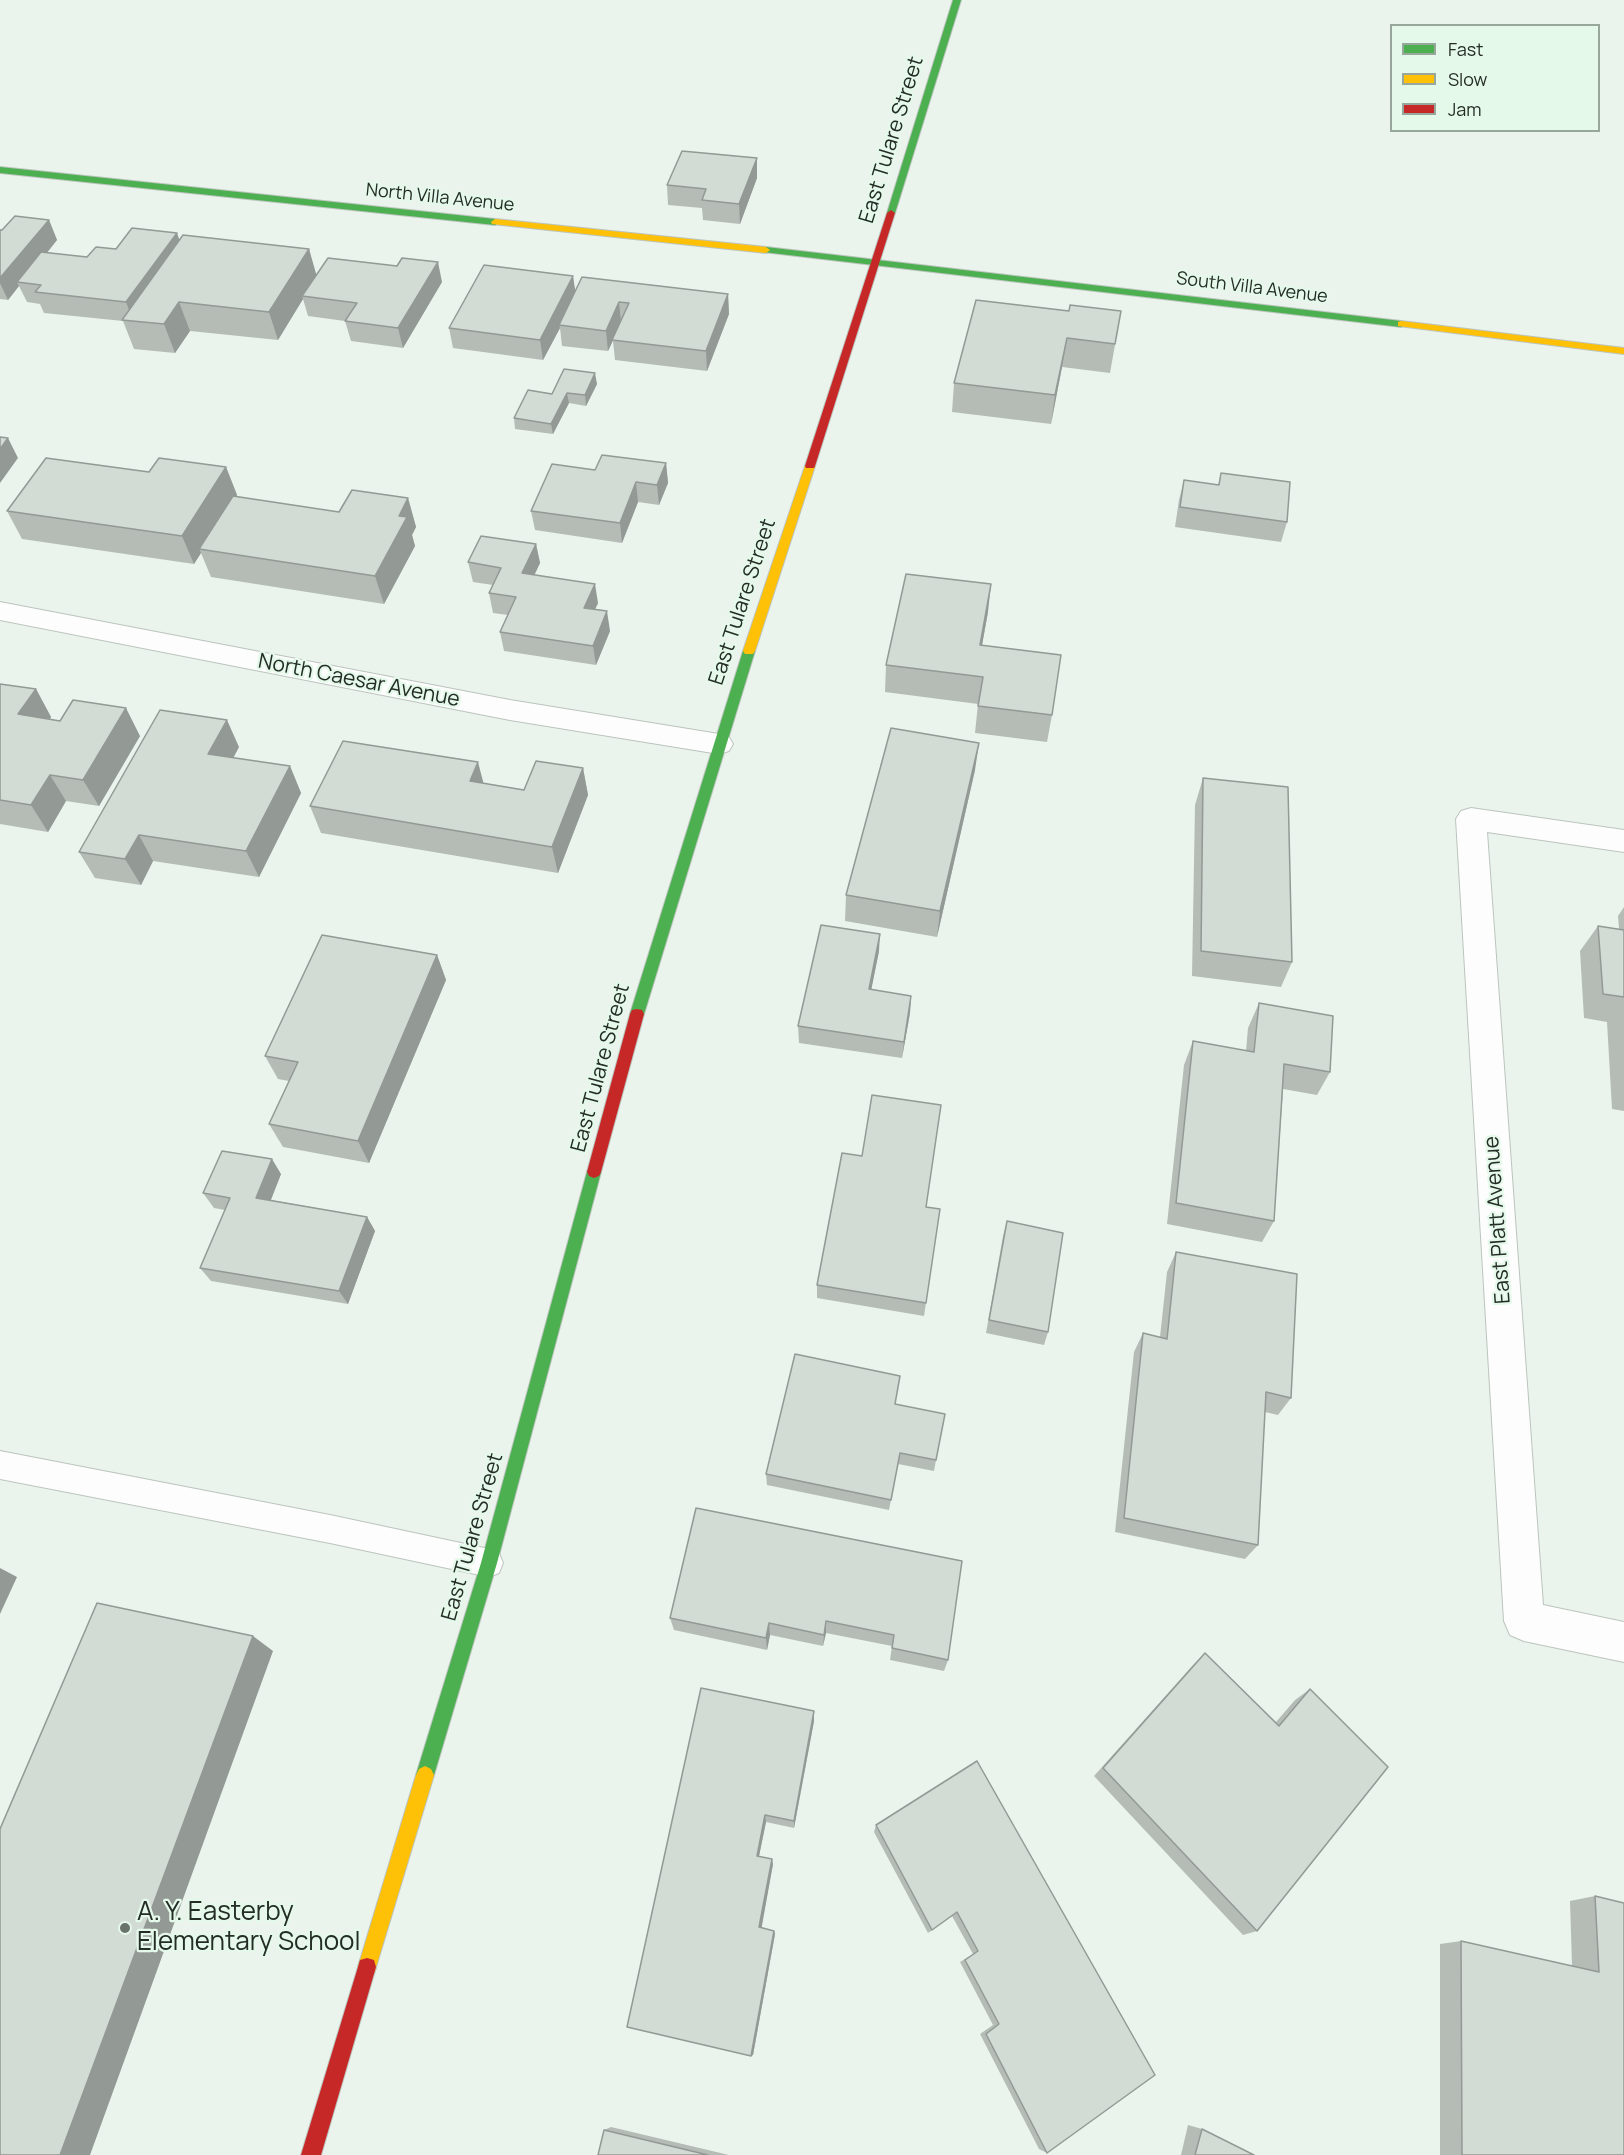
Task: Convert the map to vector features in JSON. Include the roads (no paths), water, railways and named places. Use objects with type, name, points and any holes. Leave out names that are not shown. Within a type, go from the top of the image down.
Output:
[{"type":"main road","name":"East Tulare Street","points":[[311,2155],[489,1563],[643,992],[719,744],[876,262],[957,0]]},
{"type":"main road","name":"North Villa Avenue","points":[[0,170],[876,262]]},
{"type":"main road","name":"South Villa Avenue","points":[[876,262],[1624,351]]},
{"type":"street","name":"North Caesar Avenue","points":[[0,611],[510,710],[719,744]]},
{"type":"street","name":"East Platt Avenue","points":[[1624,841],[1471,819],[1524,1621],[1624,1642]]},
{"type":"lane","points":[[0,1465],[330,1529],[489,1563]]},
{"type":"place","name":"A. Y. Easterby Elementary School","points":[[125,1928]]}]
